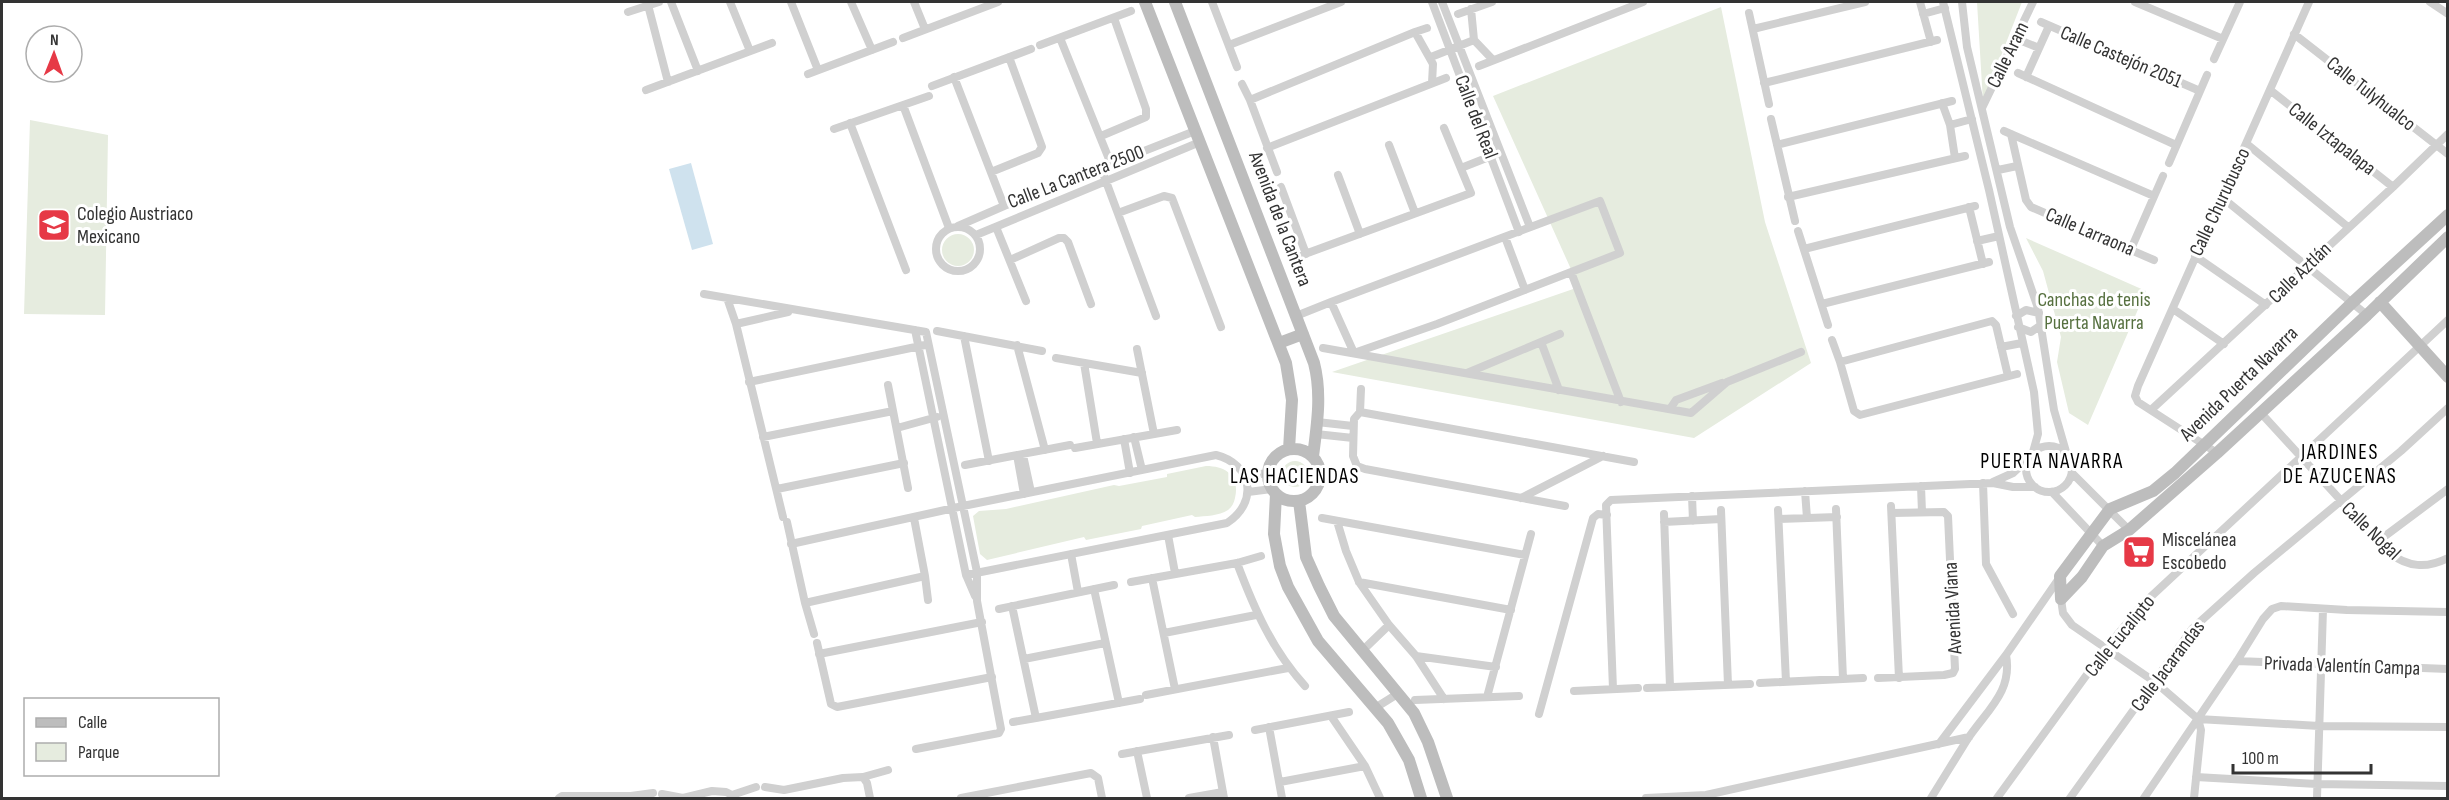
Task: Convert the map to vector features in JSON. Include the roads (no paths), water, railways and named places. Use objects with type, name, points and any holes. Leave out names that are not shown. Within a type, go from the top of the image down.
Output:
[{"type":"street","points":[[628,12],[659,2]]},
{"type":"street","points":[[671,2],[698,71]]},
{"type":"street","points":[[730,2],[750,51]]},
{"type":"street","points":[[791,2],[818,70]]},
{"type":"street","points":[[851,2],[872,50]]},
{"type":"street","points":[[914,2],[926,29]]},
{"type":"street","points":[[903,38],[977,5],[998,2]]},
{"type":"street","points":[[1145,2],[1289,373],[1292,399],[1289,449]]},
{"type":"street","name":"Avenida de la Cantera","points":[[1175,2],[1303,334],[1317,376],[1313,456]]},
{"type":"street","points":[[1212,2],[1237,67]]},
{"type":"street","points":[[1229,45],[1330,4],[1341,2]]},
{"type":"street","name":"Calle del Real","points":[[1432,2],[1479,96],[1530,227]]},
{"type":"street","name":"Calle del Real","points":[[1442,2],[1470,101],[1519,232]]},
{"type":"street","points":[[1458,14],[1492,2]]},
{"type":"street","points":[[1479,66],[1643,2]]},
{"type":"street","points":[[1753,29],[1865,2]]},
{"type":"street","points":[[1764,83],[1934,41],[1920,2]]},
{"type":"street","points":[[1962,2],[1967,47],[2010,227],[2039,313],[2054,410],[2067,455],[2072,464],[2072,473],[2068,482],[2061,489],[2052,492]]},
{"type":"street","name":"Calle Aram","points":[[1982,108],[2033,2]]},
{"type":"street","points":[[2134,2],[2223,39]]},
{"type":"street","points":[[2214,59],[2240,2]]},
{"type":"street","name":"Calle Churubusco","points":[[2151,410],[2138,402],[2136,396],[2138,386],[2195,256],[2223,199],[2308,2]]},
{"type":"street","points":[[2430,2],[2448,14]]},
{"type":"street","points":[[648,5],[668,82]]},
{"type":"street","points":[[1923,14],[1944,5],[2000,236],[2037,410],[2038,434],[2027,475],[2035,487]]},
{"type":"street","points":[[1471,9],[1474,40],[1493,60]]},
{"type":"street","points":[[932,86],[1131,11]]},
{"type":"street","points":[[1749,13],[1769,104]]},
{"type":"street","points":[[1101,136],[1146,117],[1146,109],[1114,18]]},
{"type":"street","name":"Calle Castejón 2051","points":[[2039,48],[2045,24],[2200,92]]},
{"type":"street","points":[[1250,100],[1427,28]]},
{"type":"street","points":[[1415,32],[1431,57],[1432,83]]},
{"type":"street","name":"Calle Tulyhualco","points":[[2294,34],[2448,154]]},
{"type":"street","points":[[1060,38],[1111,164]]},
{"type":"street","points":[[2017,39],[2039,48],[2022,75],[2176,145]]},
{"type":"street","points":[[1431,57],[1474,40]]},
{"type":"street","points":[[807,74],[893,42]]},
{"type":"street","points":[[646,90],[772,43]]},
{"type":"street","points":[[991,172],[1038,153],[1042,147],[1009,57]]},
{"type":"street","points":[[2169,163],[2207,75]]},
{"type":"street","points":[[954,77],[1004,206]]},
{"type":"street","points":[[1267,148],[1446,78]]},
{"type":"street","points":[[1242,84],[1277,172]]},
{"type":"street","name":"Calle Iztapalapa","points":[[2270,90],[2393,187]]},
{"type":"street","points":[[834,129],[929,96]]},
{"type":"street","points":[[1470,101],[1479,96]]},
{"type":"street","points":[[1777,145],[1952,101]]},
{"type":"street","points":[[1942,103],[1950,124],[1955,159]]},
{"type":"street","points":[[903,105],[954,227]]},
{"type":"street","points":[[1771,119],[1795,221]]},
{"type":"street","points":[[1950,124],[1972,119]]},
{"type":"street","points":[[850,123],[906,270]]},
{"type":"street","points":[[1294,258],[1470,193],[1444,128]]},
{"type":"street","name":"Calle Larraona","points":[[2154,196],[2007,133],[2027,203],[2031,207],[2154,260]]},
{"type":"street","name":"Calle Aztlán","points":[[2151,410],[2448,134]]},
{"type":"street","name":"Calle La Cantera 2500","points":[[954,227],[1101,167],[1198,136]]},
{"type":"street","name":"Calle La Cantera 2500","points":[[976,235],[1106,180],[1198,136]]},
{"type":"street","points":[[2247,144],[2348,227]]},
{"type":"street","points":[[1389,145],[1415,213]]},
{"type":"street","points":[[1461,168],[1501,152]]},
{"type":"street","points":[[1788,197],[1965,156]]},
{"type":"street","points":[[1998,170],[2017,166]]},
{"type":"street","points":[[1101,167],[1156,316]]},
{"type":"street","points":[[1338,175],[1360,234]]},
{"type":"street","points":[[2131,249],[2163,176]]},
{"type":"street","points":[[1281,188],[1306,254]]},
{"type":"street","points":[[1118,213],[1164,196],[1172,198],[1221,327]]},
{"type":"street","points":[[2223,199],[2367,315]]},
{"type":"street","points":[[1296,316],[1600,201],[1620,253],[1437,324],[1354,352]]},
{"type":"street","points":[[1804,249],[1972,207],[1977,241],[1986,263],[1822,304]]},
{"type":"street","name":"Avenida Puerta Navarra","points":[[2060,576],[2110,508],[2153,491],[2448,215]]},
{"type":"street","points":[[954,227],[965,228],[976,235],[980,250],[979,257],[969,268],[954,271],[941,264],[935,251],[939,236],[954,227]]},
{"type":"street","points":[[996,228],[1026,301]]},
{"type":"street","points":[[1798,231],[1828,325]]},
{"type":"street","points":[[1977,241],[2000,236]]},
{"type":"street","points":[[1505,237],[1525,290]]},
{"type":"street","name":"Avenida Puerta Navarra","points":[[2061,599],[2082,577],[2103,546],[2129,530],[2217,453],[2448,237]]},
{"type":"street","points":[[1010,260],[1059,238],[1064,238],[1068,242],[1091,304]]},
{"type":"street","points":[[2195,256],[2266,305]]},
{"type":"street","points":[[1571,272],[1621,402]]},
{"type":"street","points":[[704,294],[915,330],[924,345],[935,374],[976,573],[977,601]]},
{"type":"street","points":[[726,298],[736,324],[831,704],[837,707],[992,677]]},
{"type":"street","points":[[1331,302],[1354,352]]},
{"type":"street","points":[[2380,302],[2448,377]]},
{"type":"street","points":[[2173,309],[2224,344]]},
{"type":"street","points":[[736,324],[792,310]]},
{"type":"street","points":[[2016,316],[2026,310],[2039,313]]},
{"type":"street","name":"Calle Eucalipto","points":[[1997,798],[2107,647],[2143,604],[2299,456],[2448,320]]},
{"type":"street","points":[[1840,362],[1992,321],[1995,323],[2008,376]]},
{"type":"street","points":[[2018,327],[2031,332],[2041,325]]},
{"type":"street","points":[[937,331],[1042,351]]},
{"type":"street","points":[[1279,343],[1303,334]]},
{"type":"street","points":[[1466,373],[1560,334]]},
{"type":"street","points":[[964,336],[989,460]]},
{"type":"street","points":[[1832,340],[1854,411],[1860,415],[2017,374]]},
{"type":"street","points":[[1540,342],[1559,390]]},
{"type":"street","points":[[2001,347],[2022,343]]},
{"type":"street","points":[[749,382],[924,345]]},
{"type":"street","points":[[916,749],[999,733],[1001,724],[982,622],[977,601],[966,575],[932,418],[925,376],[924,345]]},
{"type":"street","points":[[1017,345],[1045,450]]},
{"type":"street","points":[[1323,348],[1691,413],[1727,382]]},
{"type":"street","points":[[1137,349],[1154,434]]},
{"type":"street","points":[[1670,409],[1676,400],[1801,352]]},
{"type":"street","points":[[1056,358],[1142,373]]},
{"type":"street","points":[[1084,363],[1097,443]]},
{"type":"street","points":[[925,376],[935,374]]},
{"type":"street","points":[[888,385],[908,488]]},
{"type":"street","points":[[1360,412],[1361,389]]},
{"type":"street","name":"Calle Jacarandas","points":[[2070,798],[2192,629],[2339,501],[2401,451],[2448,408]]},
{"type":"street","points":[[2151,410],[2217,453]]},
{"type":"street","points":[[764,437],[893,411]]},
{"type":"street","points":[[1565,506],[1357,466],[1353,461],[1355,416],[1360,412],[1634,462]]},
{"type":"street","name":"Calle Nogal","points":[[2260,412],[2377,542],[2402,563],[2433,565],[2448,558]]},
{"type":"street","points":[[897,428],[944,416]]},
{"type":"street","points":[[1316,428],[1353,426]]},
{"type":"street","points":[[1316,428],[1353,438]]},
{"type":"street","points":[[965,465],[1177,430]]},
{"type":"street","points":[[1134,437],[1142,470]]},
{"type":"street","points":[[1124,439],[1130,473]]},
{"type":"street","points":[[1988,483],[2013,473],[2042,447],[2051,446],[2067,455]]},
{"type":"street","points":[[1248,492],[1274,491],[1291,501],[1299,501],[1313,493],[1320,478],[1320,470],[1313,456],[1302,450],[1289,449],[1275,457],[1268,473],[1274,491],[1274,534],[1280,566],[1288,587],[1318,641],[1388,723],[1409,760],[1421,798]]},
{"type":"street","points":[[1020,455],[1028,493]]},
{"type":"street","points":[[791,544],[953,508],[1216,455],[1230,459],[1239,466],[1245,476],[1248,492],[1241,510],[1227,523],[966,575]]},
{"type":"street","points":[[1520,498],[1603,455]]},
{"type":"street","points":[[777,489],[904,463]]},
{"type":"street","points":[[1245,476],[1268,473]]},
{"type":"street","points":[[2072,473],[2110,508],[2129,530]]},
{"type":"street","points":[[1988,483],[1986,564],[2013,614]]},
{"type":"street","points":[[1613,689],[1606,505],[1611,500],[1988,483],[2013,487],[2035,487],[2052,492],[2089,534],[2103,546]]},
{"type":"street","points":[[1921,486],[1922,512]]},
{"type":"street","points":[[2377,542],[2448,489]]},
{"type":"street","points":[[1805,491],[1807,518]]},
{"type":"street","points":[[1692,496],[1693,520]]},
{"type":"street","points":[[1299,501],[1306,557],[1334,616],[1414,713],[1428,742],[1447,798]]},
{"type":"street","name":"Avenida Viana","points":[[1878,678],[1899,678],[1944,675],[1955,669],[1948,516],[1944,512],[1892,510],[1899,678]]},
{"type":"street","points":[[1786,682],[1779,514],[1807,518],[1837,513],[1844,679]]},
{"type":"street","points":[[1539,714],[1593,518],[1599,514],[1607,515]]},
{"type":"street","points":[[1670,687],[1664,518],[1693,520],[1721,515],[1728,684]]},
{"type":"street","points":[[914,518],[928,600]]},
{"type":"street","points":[[1322,518],[1525,555]]},
{"type":"street","points":[[1337,521],[1359,582],[1389,625],[1416,656],[1444,699]]},
{"type":"street","points":[[1168,534],[1175,573]]},
{"type":"street","points":[[1488,697],[1531,534]]},
{"type":"street","points":[[1071,554],[1078,592]]},
{"type":"street","points":[[1131,582],[1261,556]]},
{"type":"street","points":[[1237,562],[1257,615],[1288,668],[1305,686]]},
{"type":"street","points":[[805,603],[925,576]]},
{"type":"street","points":[[2060,576],[2063,613],[2072,625],[2155,682],[2198,720],[2201,730],[2194,798]]},
{"type":"street","points":[[1939,744],[2006,655],[2060,576]]},
{"type":"street","points":[[1152,578],[1175,689]]},
{"type":"street","points":[[1359,582],[1511,610]]},
{"type":"street","points":[[999,609],[1114,585]]},
{"type":"street","points":[[1094,589],[1119,703]]},
{"type":"street","points":[[1012,606],[1035,718]]},
{"type":"street","points":[[2144,798],[2263,619],[2276,607],[2448,612]]},
{"type":"street","points":[[2317,798],[2323,609]]},
{"type":"street","points":[[1164,633],[1257,615]]},
{"type":"street","points":[[819,654],[982,622]]},
{"type":"street","points":[[1362,651],[1389,625]]},
{"type":"street","points":[[1024,659],[1105,643]]},
{"type":"street","points":[[1931,798],[2003,688],[2009,670],[2006,655]]},
{"type":"street","points":[[1416,656],[1496,666]]},
{"type":"street","name":"Privada Valentín Campa","points":[[2237,661],[2321,666],[2448,669]]},
{"type":"street","points":[[1012,722],[1119,703],[1175,689],[1288,668]]},
{"type":"street","points":[[1760,683],[1863,678]]},
{"type":"street","points":[[1574,691],[1750,684]]},
{"type":"street","points":[[1375,708],[1399,693]]},
{"type":"street","points":[[1415,700],[1519,696]]},
{"type":"street","points":[[1255,730],[1350,712]]},
{"type":"street","points":[[1331,716],[1365,766],[1380,798]]},
{"type":"street","points":[[2198,720],[2319,726],[2448,727]]},
{"type":"street","points":[[1269,727],[1282,798]]},
{"type":"street","points":[[1122,754],[1229,735]]},
{"type":"street","points":[[1189,798],[1224,795],[1213,737]]},
{"type":"street","points":[[1646,798],[1706,795],[1969,737]]},
{"type":"street","points":[[1137,751],[1147,798]]},
{"type":"street","points":[[1280,782],[1365,766]]},
{"type":"street","points":[[559,798],[562,796],[632,797],[657,794],[683,798],[712,791],[726,792],[732,797],[760,787],[784,794],[843,778],[863,777],[888,770]]},
{"type":"street","points":[[961,798],[1091,773],[1098,778],[1102,798]]},
{"type":"street","points":[[863,777],[867,783],[870,798]]},
{"type":"street","points":[[2196,777],[2318,784],[2448,786]]},
{"type":"water","points":[[691,163],[713,244],[692,250],[669,169]]},
{"type":"place","name":"Colegio Austriaco Mexicano","points":[[54,225]]},
{"type":"place","name":"Miscelánea Escobedo","points":[[2139,552]]},
{"type":"district","name":"PUERTA NAVARRA","points":[[2052,461]]},
{"type":"district","name":"JARDINES DE AZUCENAS","points":[[2340,464]]},
{"type":"district","name":"LAS HACIENDAS","points":[[1295,476]]},
{"type":"park label","name":"Canchas de tenis Puerta Navarra","points":[[2094,312]]}]
